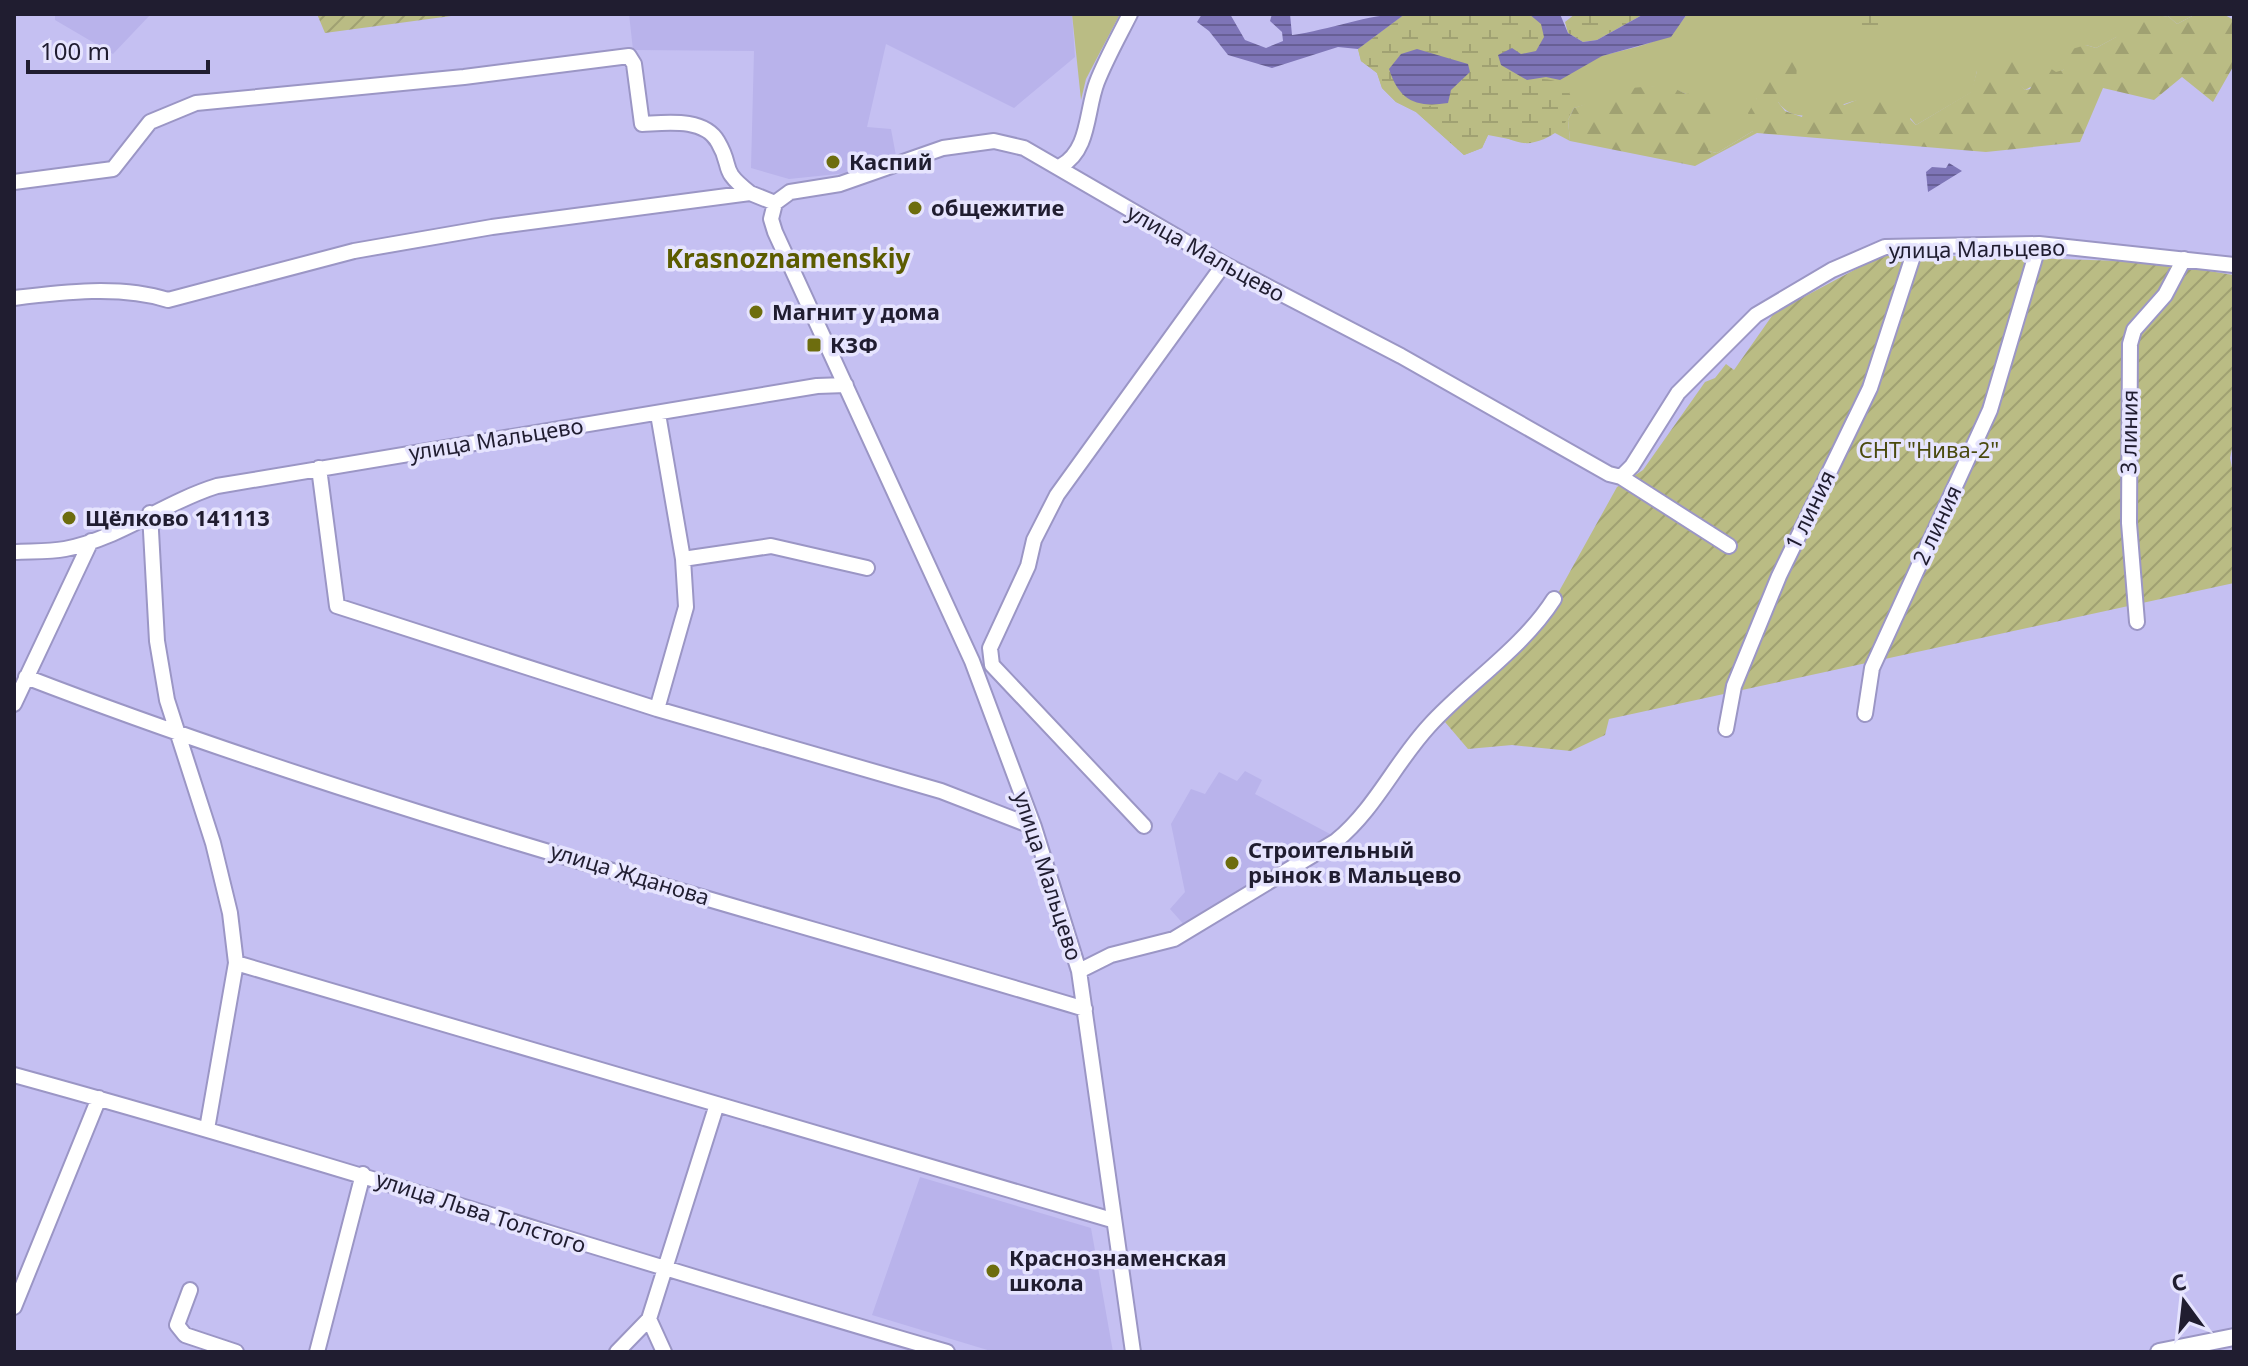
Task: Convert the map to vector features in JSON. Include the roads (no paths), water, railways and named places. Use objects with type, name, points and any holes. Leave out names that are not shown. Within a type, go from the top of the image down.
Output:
[{"type":"main road","points":[[2159,1352],[2234,1337]]},
{"type":"street","points":[[1061,166],[1073,160],[1084,135],[1096,84],[1130,14]]},
{"type":"street","points":[[14,182],[113,169],[150,122],[196,103],[464,77],[629,56],[634,64],[642,124],[679,122],[700,127],[717,140],[728,176],[750,193],[775,203]]},
{"type":"street","name":"улица Мальцево","points":[[1133,1352],[1079,971],[1034,827],[972,661],[775,232],[771,219],[775,203],[790,192],[840,184],[943,148],[994,141],[1024,148],[1061,166],[1091,190],[1224,264],[1621,477],[1729,546]]},
{"type":"street","points":[[14,298],[102,292],[148,294],[168,300],[354,251],[492,227],[750,193]]},
{"type":"street","name":"улица Мальцево","points":[[1621,477],[1632,466],[1678,393],[1756,315],[1832,270],[1885,247],[2039,244],[2234,265]]},
{"type":"street","name":"2 линия","points":[[1865,714],[1872,668],[1990,410],[2039,244]]},
{"type":"street","name":"1 линия","points":[[1726,729],[1734,686],[1779,576],[1870,388],[1916,247]]},
{"type":"street","name":"3 линия","points":[[2137,622],[2128,507],[2130,344],[2134,330],[2165,295],[2184,259]]},
{"type":"street","points":[[1144,826],[992,665],[989,656],[1028,566],[1034,540],[1057,495],[1224,264]]},
{"type":"street","name":"улица Мальцево","points":[[14,552],[64,549],[91,541],[185,495],[217,486],[817,386],[846,385]]},
{"type":"street","points":[[657,709],[686,607],[683,559],[658,414]]},
{"type":"street","points":[[319,468],[337,606],[657,709],[941,791],[1034,827]]},
{"type":"street","points":[[150,513],[157,641],[177,735],[213,843],[230,913],[236,963],[207,1129]]},
{"type":"street","points":[[14,704],[91,541]]},
{"type":"street","points":[[683,559],[771,546],[867,568]]},
{"type":"street","name":"улица Мальцево","points":[[1079,971],[1111,955],[1174,939],[1336,841],[1357,824],[1425,730],[1466,687],[1520,640],[1554,599]]},
{"type":"street","points":[[972,661],[989,656]]},
{"type":"street","name":"улица Жданова","points":[[26,677],[177,735],[338,787],[1085,1009]]},
{"type":"street","points":[[236,963],[1112,1220]]},
{"type":"street","name":"улица Льва Толстого","points":[[14,1075],[363,1174],[665,1270],[947,1352]]},
{"type":"street","points":[[14,1307],[99,1098]]},
{"type":"street","points":[[617,1352],[649,1319],[717,1104]]},
{"type":"street","points":[[317,1352],[363,1174]]},
{"type":"street","points":[[190,1290],[177,1325],[185,1335],[236,1352]]},
{"type":"street","points":[[649,1319],[664,1352]]},
{"type":"place","name":"Каспий","points":[[833,162]]},
{"type":"place","name":"общежитие","points":[[915,208]]},
{"type":"place","name":"Магнит у дома","points":[[756,312]]},
{"type":"place","name":"КЗФ","points":[[814,345]]},
{"type":"place","name":"Щёлково 141113","points":[[69,518]]},
{"type":"place","name":"Строительный рынок в Мальцево","points":[[1232,863]]},
{"type":"place","name":"Краснознаменская школа","points":[[993,1271]]},
{"type":"district","name":"Krasnoznamenskiy","points":[[788,259]]},
{"type":"park label","name":"СНТ \"Нива-2\"","points":[[1929,450]]}]
